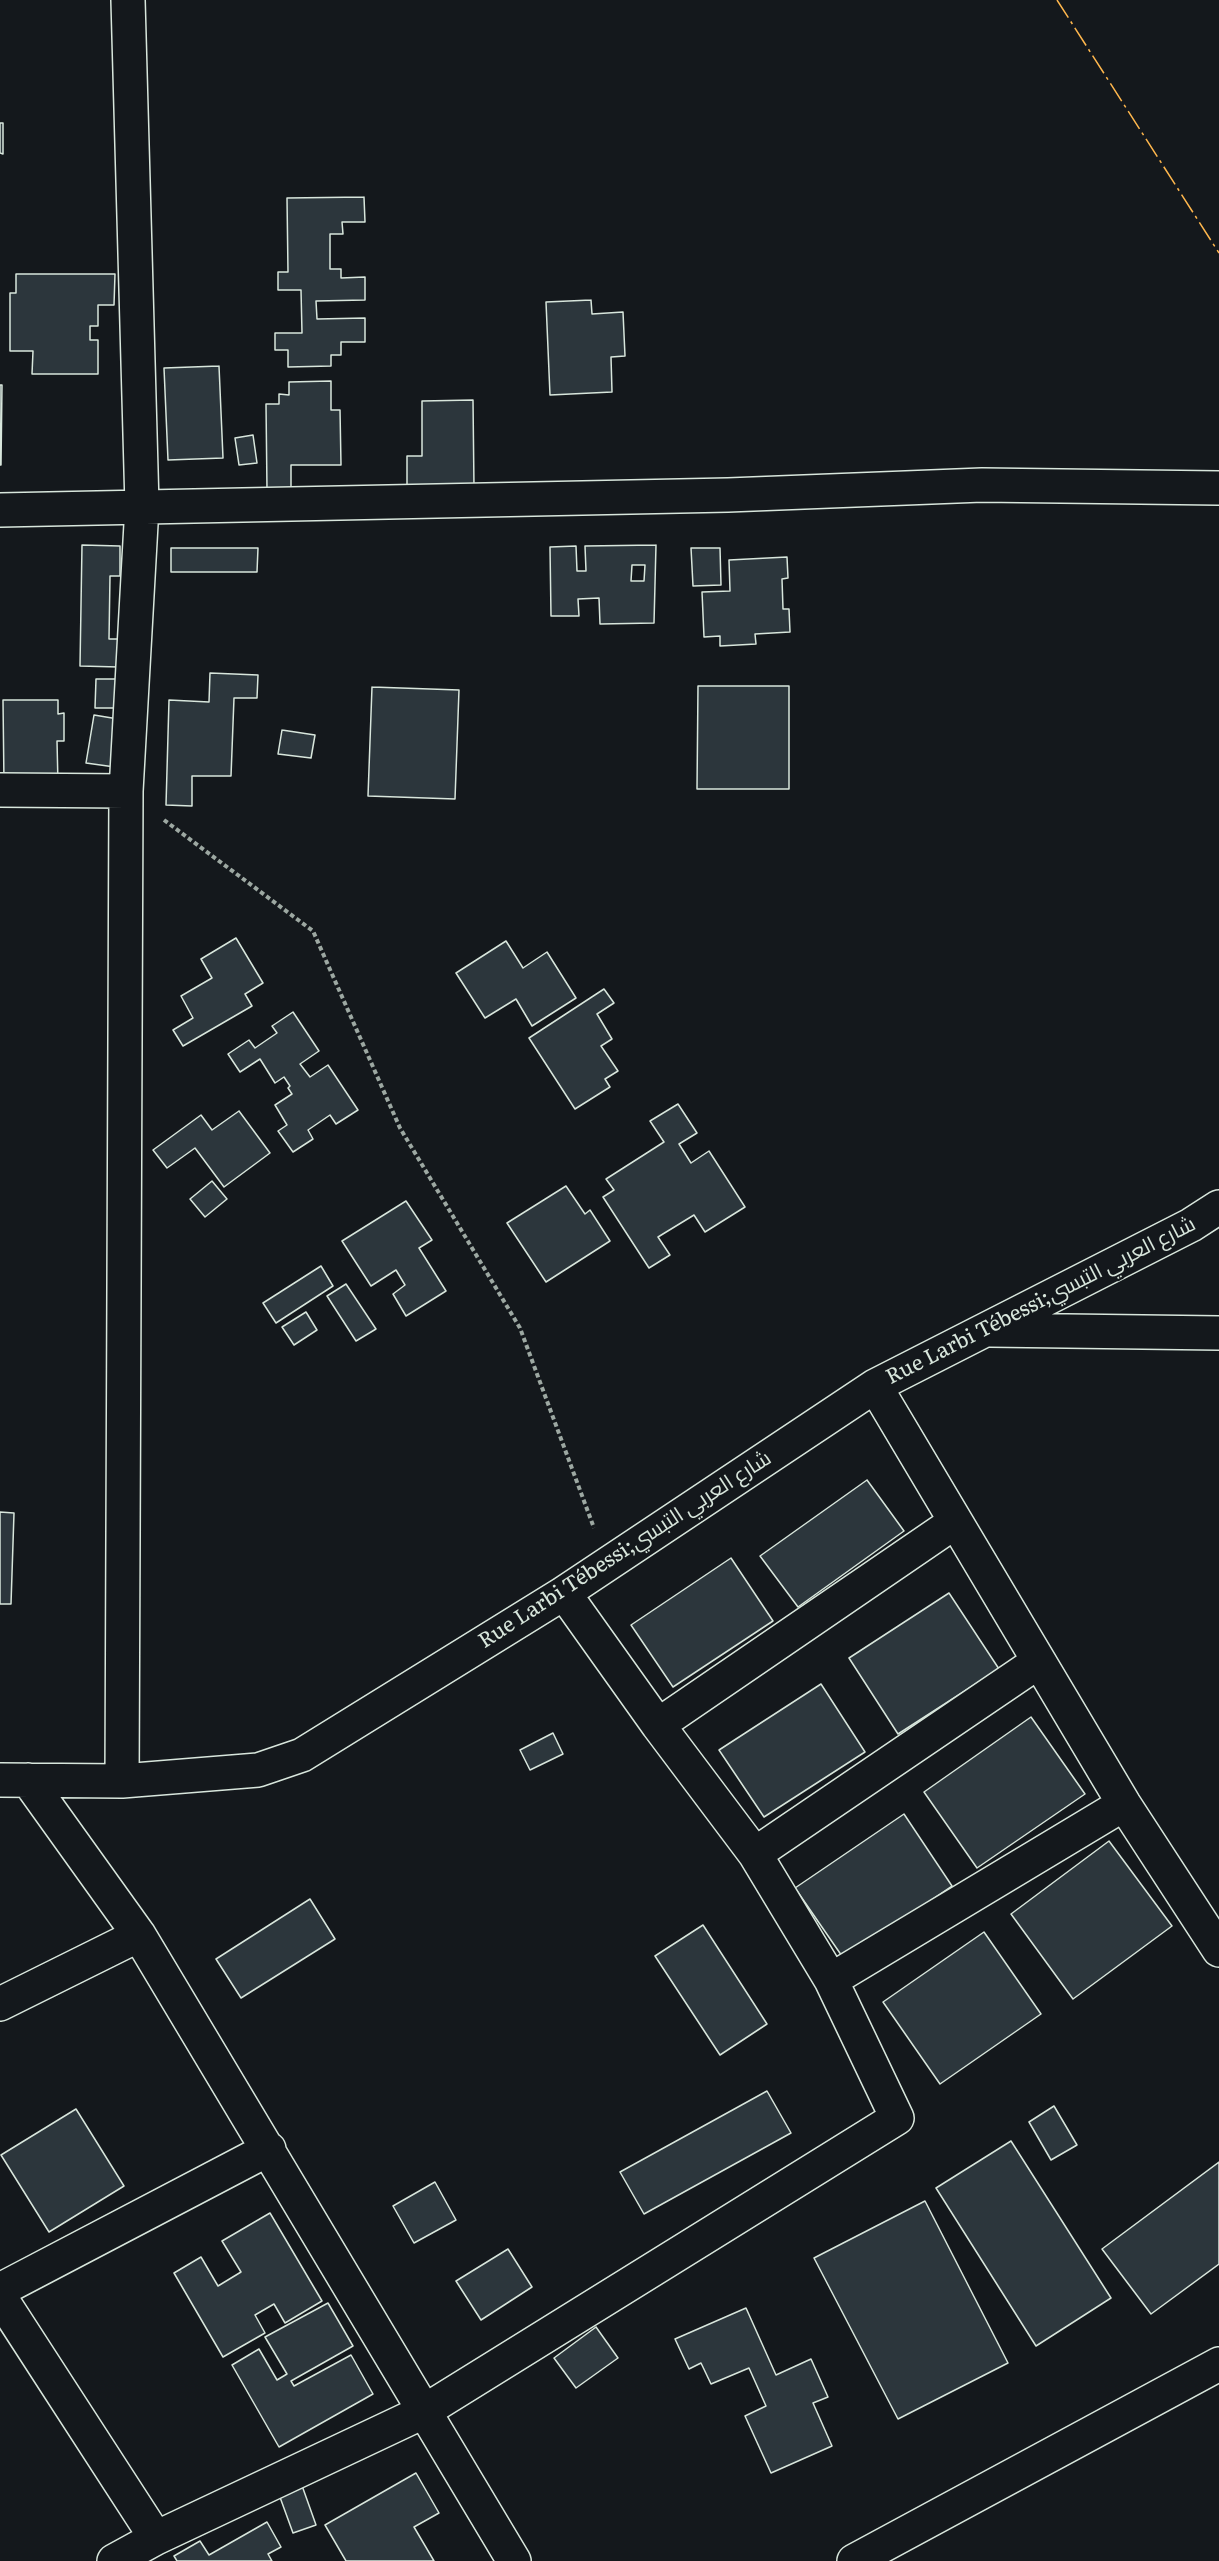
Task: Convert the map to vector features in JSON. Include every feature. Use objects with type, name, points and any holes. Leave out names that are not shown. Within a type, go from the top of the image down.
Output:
[{"type":"street","points":[[122,1781],[126,791],[142,506],[128,0]]},
{"type":"street","points":[[0,510],[728,495],[982,485],[1219,488]]},
{"type":"street","points":[[0,790],[126,791]]},
{"type":"street","name":"Rue Larbi Tébessi;شارع العربي التبسي","points":[[14,1780],[122,1781],[258,1770],[302,1755],[564,1593],[875,1386],[1191,1225],[1219,1207]]},
{"type":"street","points":[[986,1330],[1219,1333]]},
{"type":"street","points":[[875,1386],[1038,1662],[1125,1804],[1219,1950]]},
{"type":"street","points":[[658,1725],[955,1522]]},
{"type":"street","points":[[114,2561],[156,2538],[423,2412],[897,2118],[831,1980],[755,1854],[658,1725],[564,1593]]},
{"type":"street","points":[[755,1854],[1038,1662]]},
{"type":"street","points":[[14,1780],[139,1935],[514,2561]]},
{"type":"street","points":[[831,1980],[1125,1804]]},
{"type":"street","points":[[0,2004],[139,1935]]},
{"type":"street","points":[[0,2290],[269,2149]]},
{"type":"street","points":[[0,2297],[156,2538]]},
{"type":"street","points":[[854,2561],[1216,2372]]},
{"type":"path","points":[[126,791],[313,931],[400,1128],[520,1328],[607,1563]]},
{"type":"building","points":[[0,123],[3,123],[3,154],[0,153]]},
{"type":"building","points":[[364,197],[365,222],[342,222],[343,234],[330,234],[330,269],[341,269],[341,278],[365,277],[365,300],[316,301],[317,319],[365,318],[365,342],[341,342],[341,355],[331,355],[331,366],[288,367],[288,350],[275,350],[275,333],[302,333],[301,290],[278,290],[278,272],[288,272],[287,198]]},
{"type":"building","points":[[16,274],[115,274],[114,305],[98,305],[98,326],[90,326],[90,340],[98,340],[98,374],[32,374],[33,351],[10,351],[10,293],[16,293]]},
{"type":"building","points":[[591,300],[592,314],[623,312],[625,356],[611,357],[612,392],[550,395],[546,302]]},
{"type":"building","points":[[219,366],[223,458],[168,460],[164,368]]},
{"type":"building","points":[[331,381],[331,410],[340,410],[341,465],[291,465],[291,490],[267,490],[266,404],[279,404],[279,394],[289,395],[289,382]]},
{"type":"building","points":[[0,385],[2,385],[1,465],[0,465]]},
{"type":"building","points":[[473,400],[474,488],[407,490],[407,456],[422,456],[422,401]]},
{"type":"building","points":[[253,435],[257,463],[239,465],[235,438]]},
{"type":"building","points":[[82,545],[120,546],[120,576],[110,576],[109,639],[119,639],[119,667],[80,666]]},
{"type":"building","points":[[656,545],[654,623],[600,624],[599,598],[578,599],[579,616],[551,616],[550,547],[576,546],[577,571],[586,571],[585,546]],"holes":[[[632,565],[645,565],[644,581],[631,581]]]},
{"type":"building","points":[[171,548],[258,548],[257,572],[171,572]]},
{"type":"building","points":[[691,548],[720,548],[721,585],[693,586]]},
{"type":"building","points":[[787,557],[788,578],[782,579],[783,609],[789,609],[790,632],[755,634],[756,644],[720,646],[720,636],[704,637],[702,592],[730,591],[729,560]]},
{"type":"building","points":[[210,673],[258,675],[257,698],[234,698],[231,776],[192,776],[192,806],[166,805],[169,700],[209,702]]},
{"type":"building","points":[[96,679],[124,679],[124,708],[95,708]]},
{"type":"building","points":[[698,686],[789,686],[789,789],[697,789]]},
{"type":"building","points":[[372,687],[459,690],[455,799],[368,796]]},
{"type":"building","points":[[3,700],[58,700],[58,714],[64,713],[64,741],[57,741],[58,784],[4,784]]},
{"type":"building","points":[[94,715],[136,722],[129,769],[86,763]]},
{"type":"building","points":[[282,730],[315,735],[311,758],[278,754]]},
{"type":"building","points":[[236,938],[263,983],[245,994],[252,1006],[183,1046],[173,1030],[193,1018],[181,996],[212,978],[201,959]]},
{"type":"building","points":[[506,941],[523,968],[547,952],[576,998],[532,1026],[516,999],[485,1018],[456,973]]},
{"type":"building","points":[[604,989],[614,1003],[597,1014],[612,1039],[601,1046],[618,1071],[605,1079],[610,1087],[575,1109],[529,1038]]},
{"type":"building","points":[[293,1012],[319,1051],[300,1064],[310,1077],[328,1065],[358,1110],[336,1124],[330,1115],[308,1130],[313,1139],[293,1152],[278,1131],[287,1125],[275,1105],[292,1094],[288,1088],[290,1086],[284,1077],[275,1083],[260,1059],[240,1072],[228,1054],[249,1040],[255,1048],[277,1033],[272,1026]]},
{"type":"building","points":[[678,1104],[697,1133],[679,1144],[691,1163],[709,1151],[745,1207],[705,1232],[694,1215],[658,1237],[670,1255],[649,1268],[603,1197],[614,1190],[606,1179],[664,1142],[650,1121]]},
{"type":"building","points":[[239,1111],[270,1153],[224,1187],[195,1148],[167,1168],[153,1150],[201,1115],[212,1130]]},
{"type":"building","points":[[212,1181],[227,1199],[205,1217],[190,1199]]},
{"type":"building","points":[[566,1186],[585,1214],[590,1210],[610,1241],[546,1282],[507,1223]]},
{"type":"building","points":[[406,1201],[432,1240],[419,1248],[446,1291],[406,1316],[393,1294],[405,1285],[396,1270],[371,1286],[342,1241]]},
{"type":"building","points":[[321,1266],[333,1286],[276,1323],[263,1303]]},
{"type":"building","points":[[346,1284],[376,1329],[356,1341],[327,1296]]},
{"type":"building","points":[[306,1312],[317,1330],[294,1345],[282,1327]]},
{"type":"building","points":[[867,1480],[904,1531],[798,1607],[760,1556]]},
{"type":"building","points":[[0,1512],[14,1513],[11,1604],[0,1604]]},
{"type":"building","points":[[731,1558],[773,1621],[673,1687],[631,1625]]},
{"type":"building","points":[[949,1593],[999,1669],[898,1734],[849,1658]]},
{"type":"building","points":[[821,1684],[865,1752],[764,1817],[719,1750]]},
{"type":"building","points":[[1031,1717],[1085,1794],[977,1868],[924,1792]]},
{"type":"building","points":[[553,1733],[563,1754],[530,1770],[520,1750]]},
{"type":"building","points":[[904,1814],[952,1886],[844,1959],[795,1888]]},
{"type":"building","points":[[1109,1841],[1172,1926],[1073,1999],[1011,1914]]},
{"type":"building","points":[[310,1899],[335,1939],[241,1998],[216,1959]]},
{"type":"building","points":[[703,1925],[767,2024],[720,2055],[655,1956]]},
{"type":"building","points":[[984,1932],[1041,2014],[940,2084],[883,2002]]},
{"type":"building","points":[[767,2091],[791,2133],[644,2214],[620,2172]]},
{"type":"building","points":[[1054,2106],[1077,2145],[1051,2160],[1029,2122]]},
{"type":"building","points":[[76,2109],[124,2186],[49,2232],[1,2155]]},
{"type":"building","points":[[1011,2141],[1111,2298],[1036,2346],[936,2188]]},
{"type":"building","points":[[1219,2162],[1219,2264],[1151,2314],[1102,2249]]},
{"type":"building","points":[[435,2182],[456,2220],[414,2243],[393,2206]]},
{"type":"building","points":[[925,2201],[1008,2363],[898,2419],[814,2258]]},
{"type":"building","points":[[270,2213],[322,2301],[285,2323],[274,2304],[255,2315],[265,2333],[223,2357],[174,2273],[201,2257],[218,2286],[241,2272],[222,2241]]},
{"type":"building","points":[[508,2249],[532,2287],[481,2320],[456,2281]]},
{"type":"building","points":[[328,2303],[353,2346],[291,2381],[294,2386],[351,2355],[373,2394],[279,2447],[232,2365],[259,2349],[277,2380],[287,2374],[265,2337]]},
{"type":"building","points":[[746,2308],[776,2375],[811,2359],[828,2397],[813,2403],[832,2446],[771,2473],[745,2416],[766,2406],[749,2368],[711,2384],[701,2363],[689,2369],[675,2339]]},
{"type":"building","points":[[596,2327],[618,2358],[576,2388],[554,2358]]},
{"type":"building","points":[[416,2473],[439,2513],[414,2527],[434,2561],[346,2561],[325,2525]]},
{"type":"building","points":[[300,2480],[316,2525],[293,2533],[277,2489]]},
{"type":"building","points":[[267,2522],[281,2547],[268,2554],[272,2561],[177,2561],[174,2556],[200,2541],[209,2555]]},
{"type":"power","points":[[1057,0],[1219,253]]}]
